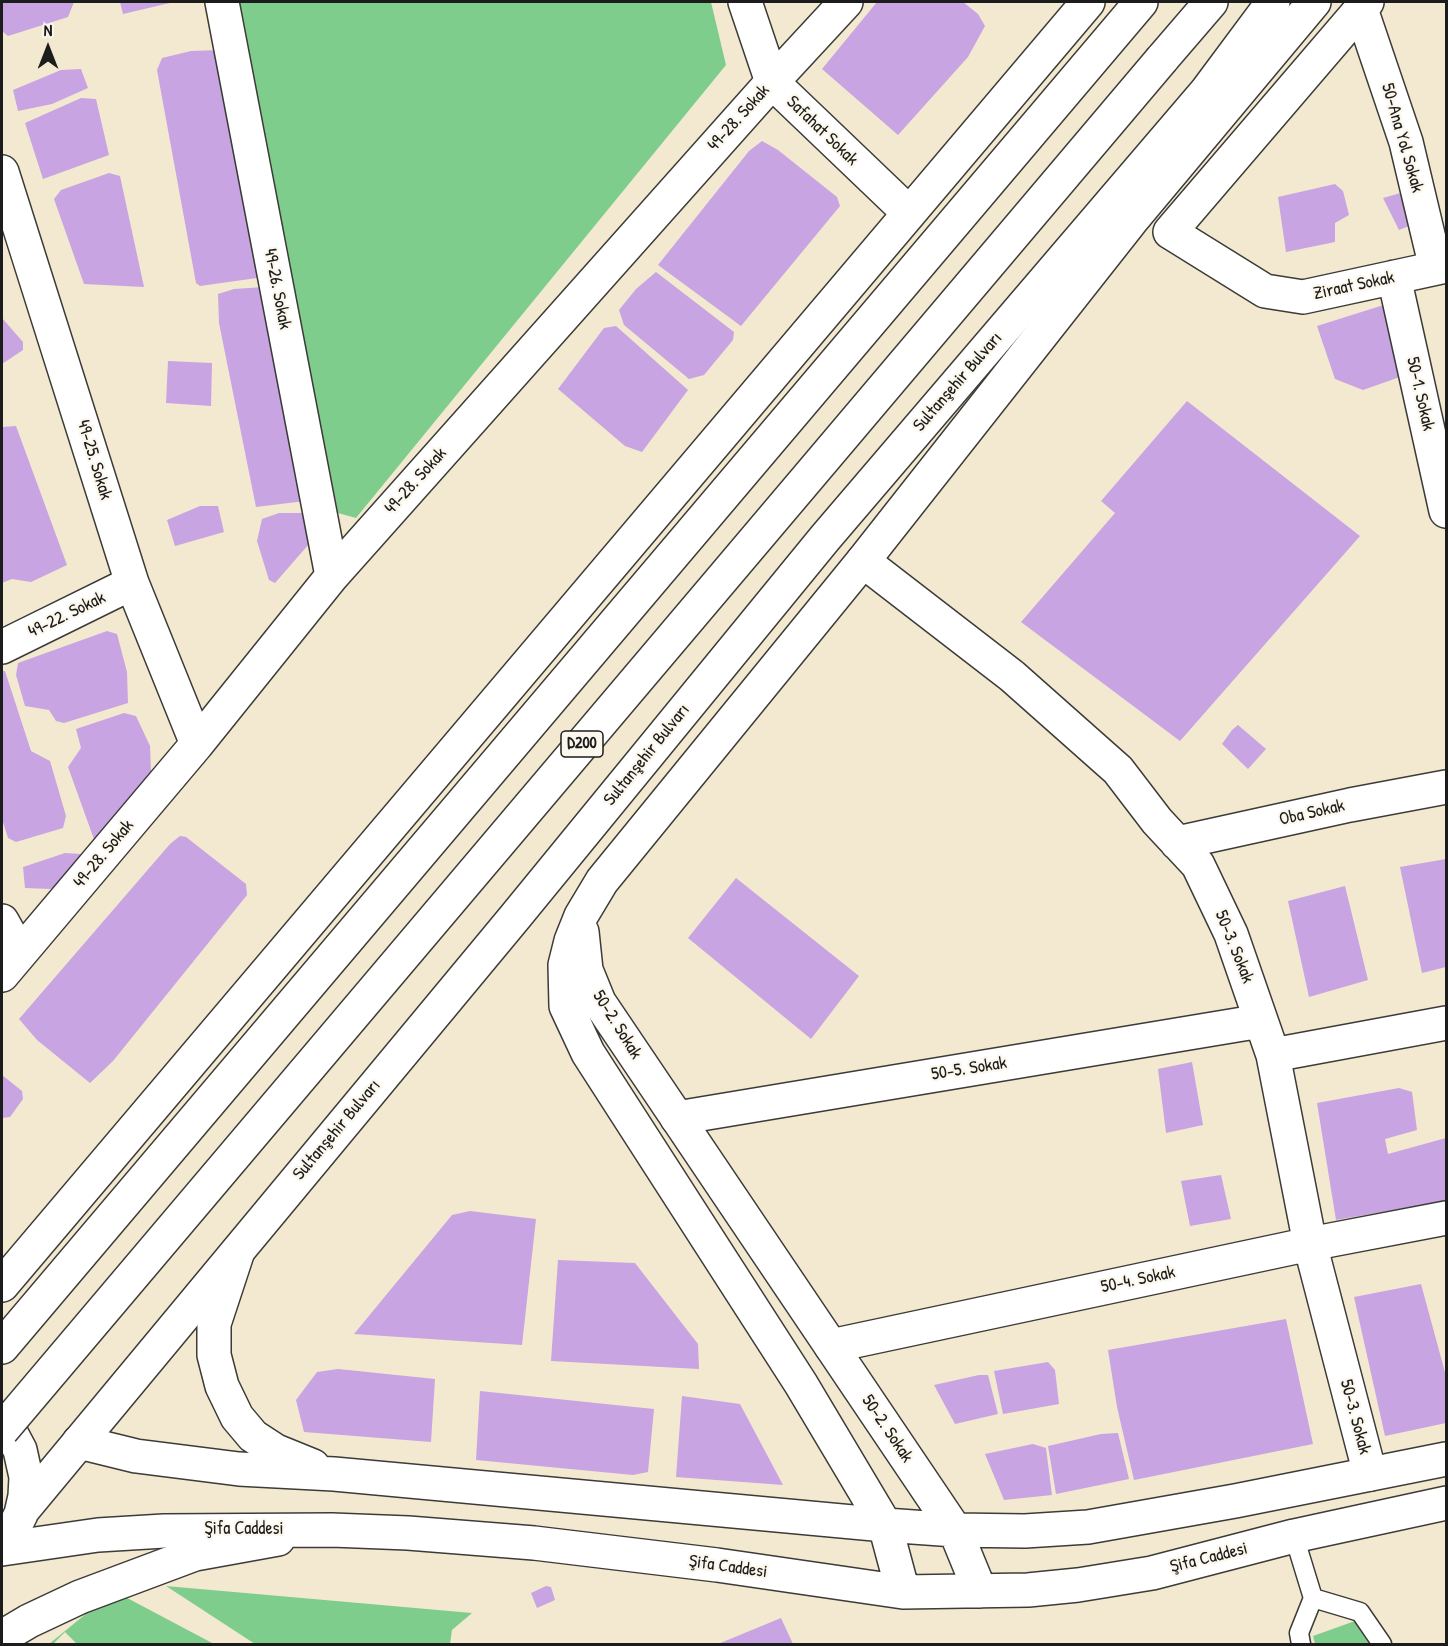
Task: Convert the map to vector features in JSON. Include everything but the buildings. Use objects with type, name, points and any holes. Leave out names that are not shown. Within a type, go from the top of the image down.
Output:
[{"type":"main road","name":"49-26. Sokak","points":[[222,2],[332,576]]},
{"type":"main road","name":"Safahat Sokak","points":[[745,2],[772,82],[909,213]]},
{"type":"main road","name":"49-28. Sokak","points":[[11,964],[196,744],[332,576],[846,2]]},
{"type":"main road","points":[[2,1285],[1088,2]]},
{"type":"main road","points":[[2,1347],[1141,2]]},
{"type":"main road","name":"D200","points":[[2,1430],[1211,2]]},
{"type":"main road","name":"Sultanşehir Bulvarı","points":[[22,1511],[825,538],[1206,92],[1273,2]]},
{"type":"main road","name":"Sultanşehir Bulvarı","points":[[581,916],[602,881],[863,561],[1131,222],[1314,2]]},
{"type":"main road","name":"Ziraat Sokak","points":[[1364,5],[1170,232],[1265,291],[1304,297],[1441,267]]},
{"type":"main road","name":"50-Ana Yol Sokak","points":[[1364,5],[1441,267]]},
{"type":"main road","name":"49-25. Sokak","points":[[2,172],[132,583],[196,744]]},
{"type":"main road","name":"50-1. Sokak","points":[[1394,277],[1446,511]]},
{"type":"main road","name":"50-3. Sokak","points":[[863,561],[1012,676],[1118,770],[1157,821],[1198,865],[1231,934],[1273,1055],[1310,1244],[1370,1474]]},
{"type":"main road","name":"49-22. Sokak","points":[[2,648],[132,583]]},
{"type":"main road","name":"Oba Sokak","points":[[1178,843],[1350,805],[1446,787]]},
{"type":"main road","name":"50-2. Sokak","points":[[581,916],[586,970],[599,1002],[955,1530],[980,1591]]},
{"type":"main road","name":"50-2. Sokak","points":[[581,916],[565,965],[566,1006],[588,1053],[801,1384],[885,1525],[903,1592]]},
{"type":"main road","points":[[2,921],[11,964]]},
{"type":"main road","name":"50-5. Sokak","points":[[677,1118],[1262,1021]]},
{"type":"main road","points":[[1273,1055],[1446,1023]]},
{"type":"main road","name":"50-4. Sokak","points":[[831,1346],[1310,1244],[1446,1218]]},
{"type":"main road","points":[[239,1247],[214,1324],[214,1355],[222,1386],[237,1417],[253,1436],[276,1451],[334,1474]]},
{"type":"main road","points":[[2,1421],[16,1442],[24,1462],[26,1486],[22,1511],[2,1547]]},
{"type":"main road","points":[[78,1442],[136,1456],[239,1469],[334,1474],[885,1525],[955,1530],[1025,1531],[1088,1527],[1235,1501],[1446,1459]]},
{"type":"main road","name":"Şifa Caddesi","points":[[2,1547],[98,1535],[164,1531],[332,1530],[408,1533],[534,1543],[717,1564],[903,1592],[1028,1590],[1078,1585],[1152,1573],[1294,1536],[1446,1503]]},
{"type":"main road","points":[[2,1637],[81,1597],[195,1554],[332,1530]]},
{"type":"lane","points":[[1294,1536],[1313,1598],[1299,1633],[1301,1644]]},
{"type":"lane","points":[[1313,1598],[1360,1612],[1382,1644]]},
{"type":"green space","points":[[237,2],[711,2],[726,65],[356,518],[338,513]]},
{"type":"green space","points":[[166,1586],[472,1613],[452,1630],[450,1644],[255,1644]]},
{"type":"green space","points":[[114,1591],[214,1644],[77,1644],[65,1632],[53,1644],[49,1644]]},
{"type":"green space","points":[[1355,1621],[1369,1644],[1315,1644],[1313,1636]]}]
